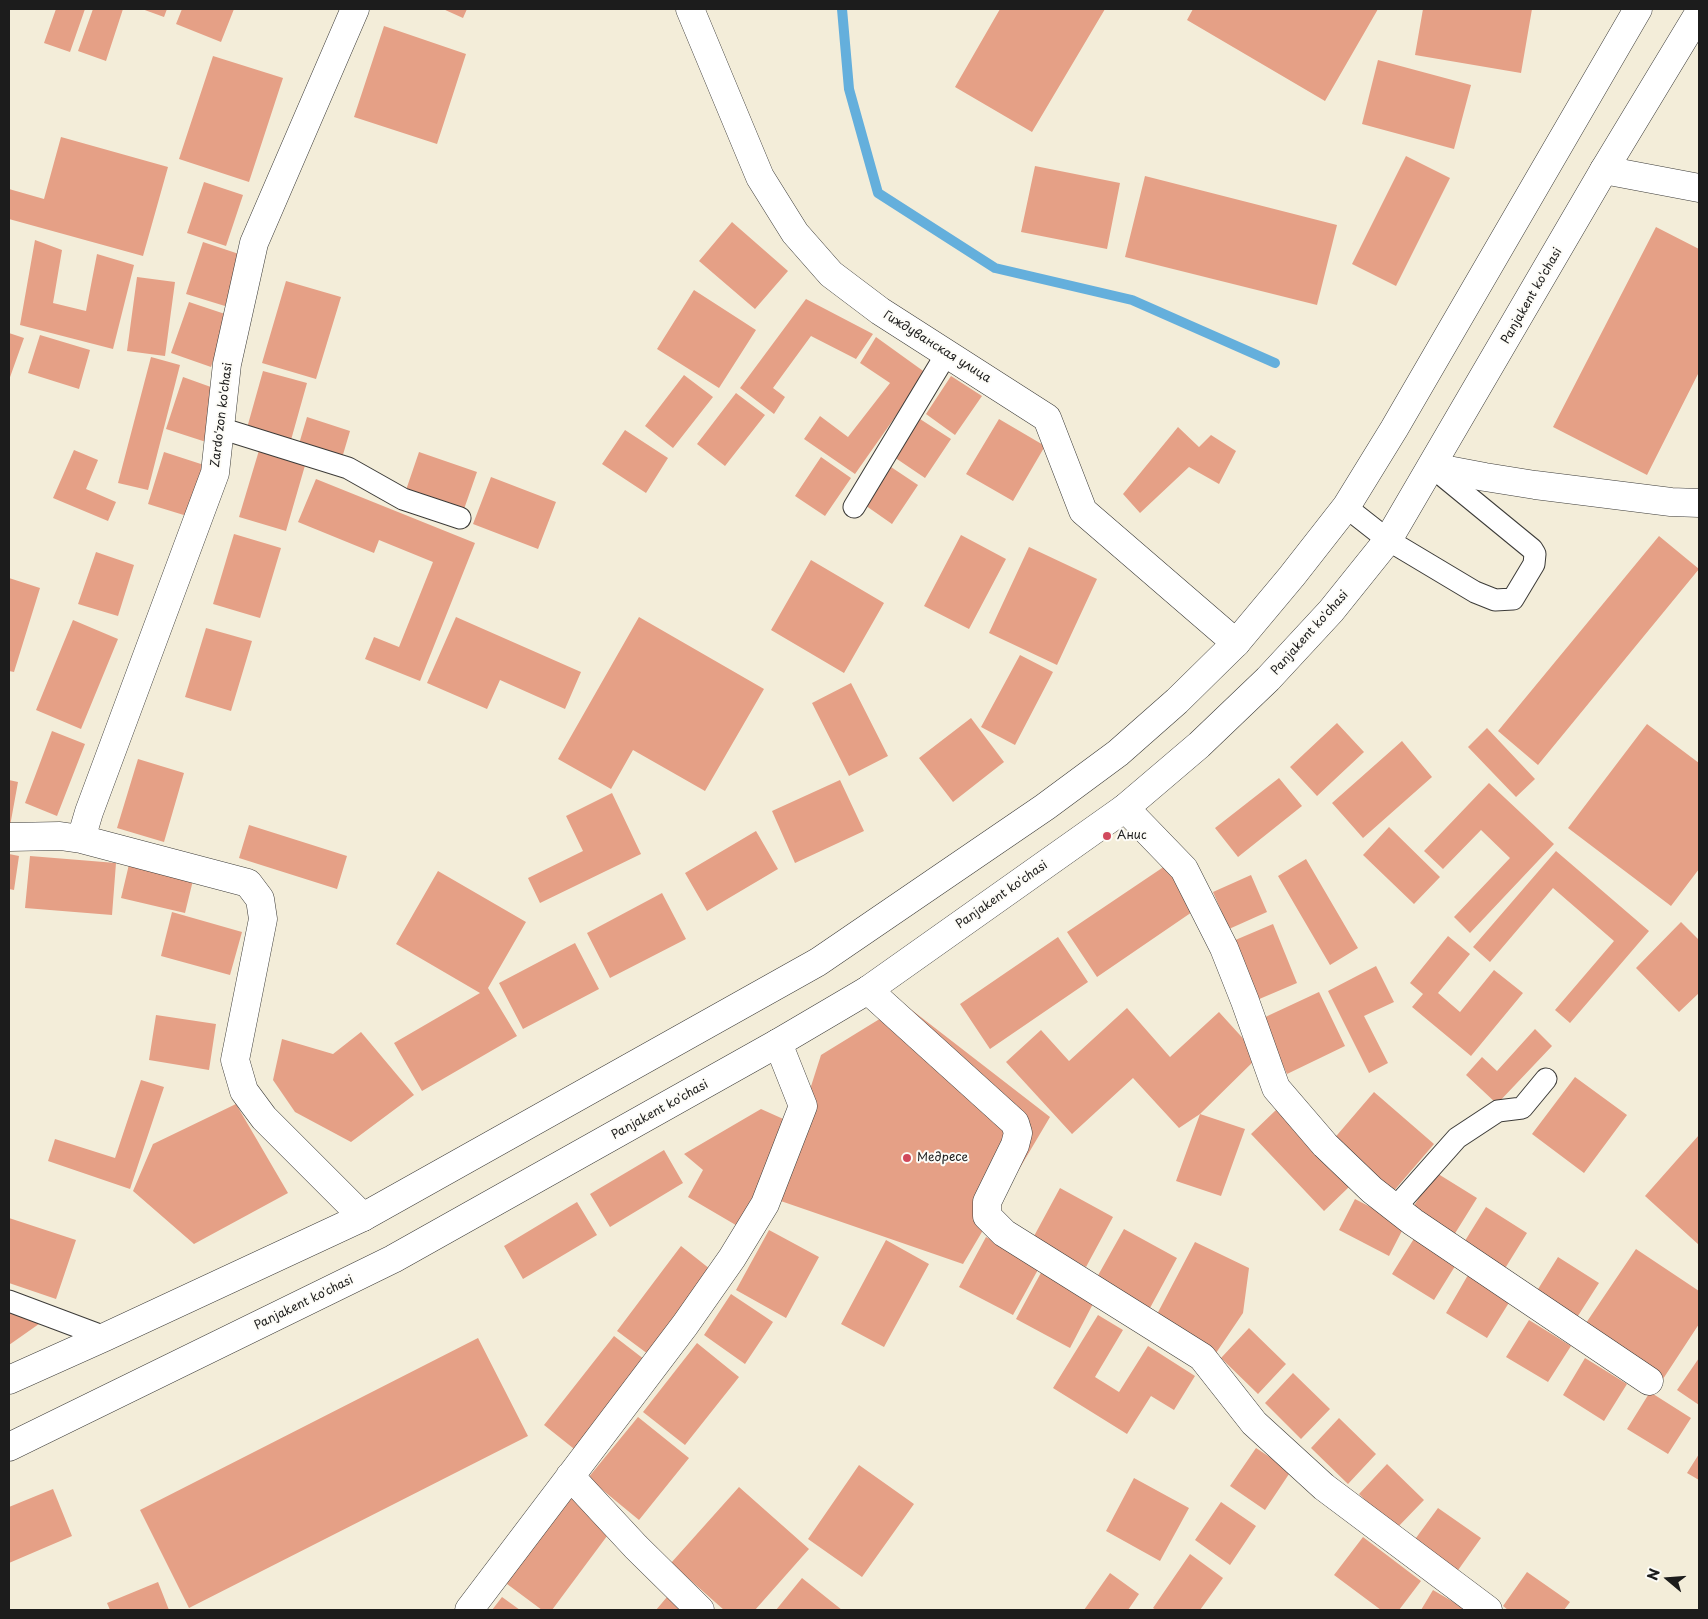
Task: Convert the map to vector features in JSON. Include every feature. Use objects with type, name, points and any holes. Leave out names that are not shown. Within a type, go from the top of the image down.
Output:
[{"type":"street","name":"Zardo'zon ko'chasi","points":[[81,839],[88,812],[215,473],[227,364],[254,242],[355,9]]},
{"type":"street","name":"Гиждуванская улица","points":[[690,9],[760,177],[795,233],[831,274],[880,311],[1047,418],[1083,511],[1236,643]]},
{"type":"street","points":[[9,1380],[106,1337],[363,1217],[818,962],[1045,808],[1118,753],[1177,701],[1236,643],[1346,507],[1394,429],[1638,9]]},
{"type":"street","name":"Panjakent ko'chasi","points":[[9,1447],[394,1259],[778,1043],[868,990],[1125,808],[1199,745],[1268,679],[1331,611],[1388,540],[1604,170],[1699,13]]},
{"type":"street","points":[[1604,170],[1699,188]]},
{"type":"street","points":[[1432,467],[1485,478],[1535,485],[1671,502],[1699,503]]},
{"type":"street","points":[[1125,808],[1184,869],[1224,948],[1276,1088],[1326,1145],[1353,1173],[1395,1208],[1437,1239],[1648,1381]]},
{"type":"street","points":[[9,837],[60,836],[81,839],[248,883],[260,899],[263,920],[235,1060],[244,1091],[264,1118],[363,1217]]},
{"type":"street","points":[[868,990],[1015,1123],[1018,1133],[1015,1145],[987,1202],[987,1216],[1004,1233],[1202,1357],[1254,1423],[1324,1487],[1488,1610]]},
{"type":"street","points":[[469,1610],[690,1318],[732,1258],[766,1204],[803,1106],[778,1043]]},
{"type":"street","points":[[570,1476],[636,1547],[700,1610]]},
{"type":"lane","points":[[854,507],[947,353]]},
{"type":"lane","points":[[220,428],[348,468],[403,499],[460,518]]},
{"type":"lane","points":[[1346,507],[1388,540],[1475,592],[1501,601],[1513,599],[1534,564],[1535,554],[1532,549],[1432,467]]},
{"type":"lane","points":[[1395,1208],[1458,1138],[1498,1111],[1522,1108],[1546,1079]]},
{"type":"lane","points":[[9,1301],[106,1337]]},
{"type":"building","points":[[56,9],[85,9],[70,52],[44,43]]},
{"type":"building","points":[[93,9],[123,9],[106,61],[78,51]]},
{"type":"building","points":[[142,9],[167,9],[164,17]]},
{"type":"building","points":[[182,9],[234,9],[221,42],[176,24]]},
{"type":"building","points":[[443,9],[467,9],[463,18]]},
{"type":"building","points":[[1000,9],[1105,9],[1032,132],[955,87]]},
{"type":"building","points":[[1193,9],[1378,9],[1325,101],[1187,20]]},
{"type":"building","points":[[1423,9],[1532,9],[1521,73],[1415,55]]},
{"type":"building","points":[[384,26],[466,54],[437,144],[354,117]]},
{"type":"building","points":[[213,56],[283,78],[249,182],[179,159]]},
{"type":"building","points":[[1378,60],[1471,85],[1454,149],[1362,124]]},
{"type":"building","points":[[61,137],[168,167],[143,256],[9,219],[9,189],[44,199]]},
{"type":"building","points":[[1406,156],[1450,178],[1396,286],[1352,264]]},
{"type":"building","points":[[1035,166],[1120,183],[1107,249],[1021,232]]},
{"type":"building","points":[[1145,176],[1337,225],[1317,305],[1125,257]]},
{"type":"building","points":[[204,182],[243,195],[226,246],[187,233]]},
{"type":"building","points":[[732,222],[788,271],[755,309],[699,261]]},
{"type":"building","points":[[1656,227],[1699,249],[1699,372],[1647,475],[1553,427]]},
{"type":"building","points":[[35,240],[62,250],[53,303],[86,311],[97,254],[134,265],[113,349],[20,325]]},
{"type":"building","points":[[203,242],[242,255],[225,306],[186,294]]},
{"type":"building","points":[[137,277],[175,282],[165,356],[127,351]]},
{"type":"building","points":[[286,281],[341,297],[316,379],[262,363]]},
{"type":"building","points":[[694,290],[756,330],[719,388],[657,349]]},
{"type":"building","points":[[806,299],[873,334],[856,359],[811,336],[773,388],[785,397],[774,414],[740,388]]},
{"type":"building","points":[[189,302],[228,315],[211,367],[171,353]]},
{"type":"building","points":[[9,333],[24,338],[9,380]]},
{"type":"building","points":[[40,335],[90,350],[79,389],[28,373]]},
{"type":"building","points":[[876,337],[926,373],[855,474],[804,439],[820,416],[848,437],[890,383],[860,363]]},
{"type":"building","points":[[151,357],[180,365],[148,490],[118,483]]},
{"type":"building","points":[[263,371],[307,383],[291,440],[247,428]]},
{"type":"building","points":[[684,375],[713,397],[673,448],[645,426]]},
{"type":"building","points":[[951,376],[982,396],[955,435],[926,414]]},
{"type":"building","points":[[183,377],[222,391],[206,442],[166,429]]},
{"type":"building","points":[[736,393],[765,415],[725,466],[697,444]]},
{"type":"building","points":[[307,417],[350,431],[342,458],[299,444]]},
{"type":"building","points":[[920,419],[951,439],[925,478],[894,457]]},
{"type":"building","points":[[999,419],[1045,446],[1013,501],[966,474]]},
{"type":"building","points":[[1178,427],[1199,447],[1211,435],[1236,451],[1219,484],[1189,467],[1140,513],[1123,494]]},
{"type":"building","points":[[625,430],[668,458],[646,493],[602,464]]},
{"type":"building","points":[[260,447],[306,462],[286,531],[239,517]]},
{"type":"building","points":[[74,450],[98,460],[86,489],[116,502],[108,521],[53,498]]},
{"type":"building","points":[[164,452],[204,465],[187,516],[148,504]]},
{"type":"building","points":[[419,452],[477,472],[463,512],[405,493]]},
{"type":"building","points":[[821,457],[851,478],[825,516],[795,496]]},
{"type":"building","points":[[888,465],[918,485],[892,524],[862,503]]},
{"type":"building","points":[[491,477],[556,502],[538,549],[473,524]]},
{"type":"building","points":[[316,479],[475,543],[420,681],[365,659],[374,637],[399,647],[433,562],[379,540],[374,553],[298,522]]},
{"type":"building","points":[[234,534],[281,548],[260,618],[213,604]]},
{"type":"building","points":[[961,535],[1006,559],[969,629],[924,606]]},
{"type":"building","points":[[1659,536],[1699,569],[1538,765],[1498,731]]},
{"type":"building","points":[[1029,547],[1097,579],[1057,665],[989,633]]},
{"type":"building","points":[[96,552],[134,565],[118,616],[78,604]]},
{"type":"building","points":[[811,560],[884,603],[844,673],[771,630]]},
{"type":"building","points":[[9,578],[40,588],[14,672],[9,671]]},
{"type":"building","points":[[456,617],[581,672],[565,709],[500,680],[487,709],[427,683]]},
{"type":"building","points":[[639,617],[764,689],[705,791],[633,750],[611,789],[558,759]]},
{"type":"building","points":[[73,620],[118,639],[81,729],[36,710]]},
{"type":"building","points":[[206,628],[252,641],[231,711],[185,697]]},
{"type":"building","points":[[1020,655],[1053,672],[1015,745],[981,727]]},
{"type":"building","points":[[851,683],[888,756],[849,776],[812,703]]},
{"type":"building","points":[[971,718],[1004,762],[953,802],[919,758]]},
{"type":"building","points":[[1337,723],[1364,752],[1317,796],[1290,767]]},
{"type":"building","points":[[1647,724],[1699,763],[1699,869],[1671,906],[1568,828]]},
{"type":"building","points":[[1487,728],[1535,779],[1516,797],[1468,747]]},
{"type":"building","points":[[52,731],[85,744],[57,816],[25,803]]},
{"type":"building","points":[[1402,741],[1432,777],[1363,838],[1332,803]]},
{"type":"building","points":[[138,759],[184,773],[164,842],[117,828]]},
{"type":"building","points":[[1279,778],[1302,806],[1238,857],[1215,828]]},
{"type":"building","points":[[9,780],[18,782],[10,826],[9,826]]},
{"type":"building","points":[[840,780],[864,831],[795,863],[772,811]]},
{"type":"building","points":[[1489,783],[1554,844],[1470,933],[1454,917],[1510,858],[1481,830],[1443,869],[1424,851]]},
{"type":"building","points":[[612,793],[641,854],[540,903],[528,878],[583,851],[566,816]]},
{"type":"building","points":[[249,825],[347,856],[337,889],[239,858]]},
{"type":"building","points":[[1389,827],[1440,877],[1414,904],[1363,855]]},
{"type":"building","points":[[756,831],[778,869],[707,911],[685,873]]},
{"type":"building","points":[[1556,851],[1649,931],[1570,1023],[1555,1010],[1614,941],[1553,888],[1490,962],[1473,947]]},
{"type":"building","points":[[9,854],[19,856],[14,890],[9,889]]},
{"type":"building","points":[[30,856],[116,863],[112,915],[25,908]]},
{"type":"building","points":[[131,856],[195,872],[185,913],[121,898]]},
{"type":"building","points":[[1306,859],[1358,948],[1330,965],[1278,876]]},
{"type":"building","points":[[1165,866],[1195,910],[1097,977],[1067,932]]},
{"type":"building","points":[[438,871],[526,922],[488,988],[517,1036],[422,1091],[394,1043],[480,993],[396,944]]},
{"type":"building","points":[[1251,875],[1267,912],[1229,929],[1213,892]]},
{"type":"building","points":[[662,893],[686,939],[610,978],[587,933]]},
{"type":"building","points":[[172,912],[242,932],[230,975],[161,956]]},
{"type":"building","points":[[1681,922],[1699,940],[1699,993],[1679,1012],[1636,968]]},
{"type":"building","points":[[1273,924],[1297,983],[1257,1000],[1233,941]]},
{"type":"building","points":[[1448,936],[1470,954],[1438,993],[1460,1012],[1494,970],[1523,993],[1471,1056],[1412,1007],[1423,994],[1410,983]]},
{"type":"building","points":[[1058,937],[1088,982],[990,1049],[960,1004]]},
{"type":"building","points":[[575,943],[599,989],[523,1029],[499,983]]},
{"type":"building","points":[[1376,966],[1394,1002],[1364,1016],[1388,1063],[1369,1073],[1328,991]]},
{"type":"building","points":[[1319,992],[1345,1046],[1287,1074],[1261,1019]]},
{"type":"building","name":"Медресе","points":[[904,1004],[1050,1117],[963,1264],[775,1199],[821,1055]]},
{"type":"building","points":[[1127,1008],[1170,1057],[1219,1012],[1259,1056],[1200,1114],[1179,1128],[1133,1078],[1072,1134],[1006,1062],[1041,1030],[1069,1061]]},
{"type":"building","points":[[156,1015],[216,1024],[209,1070],[149,1060]]},
{"type":"building","points":[[1535,1029],[1552,1046],[1497,1104],[1466,1075],[1482,1057],[1497,1071]]},
{"type":"building","points":[[361,1032],[414,1095],[351,1142],[295,1112],[273,1080],[282,1039],[333,1054]]},
{"type":"building","points":[[1575,1077],[1627,1115],[1584,1173],[1532,1134]]},
{"type":"building","points":[[141,1080],[164,1087],[130,1189],[48,1161],[55,1139],[115,1158]]},
{"type":"building","points":[[1374,1092],[1434,1144],[1392,1193],[1332,1141]]},
{"type":"building","points":[[236,1104],[288,1193],[194,1244],[133,1191],[153,1144]]},
{"type":"building","points":[[761,1109],[790,1122],[746,1231],[688,1197],[703,1170],[684,1154]]},
{"type":"building","points":[[1276,1110],[1349,1187],[1324,1211],[1251,1134]]},
{"type":"building","points":[[1200,1114],[1245,1129],[1221,1196],[1176,1181]]},
{"type":"building","points":[[1699,1135],[1699,1245],[1645,1196]]},
{"type":"building","points":[[664,1150],[683,1183],[610,1227],[590,1194]]},
{"type":"building","points":[[1435,1172],[1477,1198],[1454,1235],[1412,1209]]},
{"type":"building","points":[[1060,1188],[1113,1217],[1086,1267],[1033,1238]]},
{"type":"building","points":[[1355,1199],[1405,1225],[1389,1256],[1339,1230]]},
{"type":"building","points":[[577,1202],[597,1235],[523,1279],[504,1246]]},
{"type":"building","points":[[1486,1207],[1527,1233],[1504,1270],[1463,1244]]},
{"type":"building","points":[[9,1218],[76,1240],[56,1299],[9,1283]]},
{"type":"building","points":[[1124,1229],[1177,1258],[1150,1308],[1096,1279]]},
{"type":"building","points":[[769,1230],[819,1257],[786,1318],[736,1290]]},
{"type":"building","points":[[986,1237],[1040,1266],[1013,1315],[959,1287]]},
{"type":"building","points":[[1415,1237],[1457,1263],[1434,1300],[1392,1274]]},
{"type":"building","points":[[886,1240],[929,1264],[884,1347],[841,1324]]},
{"type":"building","points":[[1195,1242],[1249,1268],[1243,1313],[1216,1353],[1155,1318]]},
{"type":"building","points":[[681,1246],[715,1273],[652,1357],[617,1331]]},
{"type":"building","points":[[1636,1249],[1699,1291],[1699,1324],[1663,1379],[1584,1326]]},
{"type":"building","points":[[1558,1257],[1599,1283],[1576,1319],[1535,1294]]},
{"type":"building","points":[[1043,1269],[1096,1298],[1070,1348],[1016,1319]]},
{"type":"building","points":[[1468,1275],[1510,1301],[1487,1338],[1446,1313]]},
{"type":"building","points":[[731,1294],[773,1322],[745,1364],[704,1335]]},
{"type":"building","points":[[9,1306],[46,1319],[9,1345]]},
{"type":"building","points":[[1098,1315],[1123,1330],[1095,1377],[1119,1392],[1148,1346],[1195,1376],[1174,1410],[1151,1396],[1127,1434],[1053,1388]]},
{"type":"building","points":[[1529,1320],[1571,1346],[1548,1382],[1506,1357]]},
{"type":"building","points":[[1249,1328],[1286,1364],[1258,1394],[1221,1358]]},
{"type":"building","points":[[614,1336],[649,1363],[578,1452],[544,1425]]},
{"type":"building","points":[[478,1338],[528,1436],[189,1608],[140,1510]]},
{"type":"building","points":[[697,1343],[739,1377],[685,1445],[643,1412]]},
{"type":"building","points":[[1585,1358],[1627,1384],[1604,1421],[1563,1395]]},
{"type":"building","points":[[1699,1358],[1699,1405],[1677,1390]]},
{"type":"building","points":[[1293,1373],[1330,1409],[1301,1439],[1265,1403]]},
{"type":"building","points":[[1650,1392],[1691,1418],[1668,1454],[1627,1429]]},
{"type":"building","points":[[638,1417],[689,1458],[639,1520],[588,1478]]},
{"type":"building","points":[[1339,1418],[1376,1454],[1348,1484],[1311,1448]]},
{"type":"building","points":[[1256,1448],[1291,1471],[1265,1510],[1230,1486]]},
{"type":"building","points":[[1699,1454],[1699,1480],[1687,1473]]},
{"type":"building","points":[[1387,1464],[1424,1500],[1395,1530],[1359,1494]]},
{"type":"building","points":[[859,1465],[914,1504],[862,1577],[808,1539]]},
{"type":"building","points":[[1134,1478],[1189,1508],[1160,1561],[1106,1531]]},
{"type":"building","points":[[739,1487],[809,1549],[755,1610],[724,1610],[671,1563]]},
{"type":"building","points":[[53,1489],[72,1536],[9,1563],[9,1507]]},
{"type":"building","points":[[568,1495],[613,1528],[552,1610],[542,1610],[503,1581]]},
{"type":"building","points":[[1221,1502],[1256,1526],[1230,1565],[1195,1540]]},
{"type":"building","points":[[1438,1508],[1481,1538],[1456,1573],[1413,1542]]},
{"type":"building","points":[[1363,1537],[1421,1581],[1399,1610],[1381,1610],[1334,1575]]},
{"type":"building","points":[[1190,1554],[1223,1578],[1200,1610],[1156,1610],[1153,1608]]},
{"type":"building","points":[[1527,1572],[1570,1602],[1564,1610],[1508,1610],[1503,1606]]},
{"type":"building","points":[[1110,1573],[1139,1594],[1128,1610],[1084,1610]]},
{"type":"building","points":[[802,1578],[842,1610],[776,1610]]},
{"type":"building","points":[[158,1582],[169,1610],[110,1610],[107,1603]]},
{"type":"building","points":[[1433,1590],[1467,1610],[1421,1610]]},
{"type":"building","points":[[502,1597],[520,1610],[492,1610]]},
{"type":"building","points":[[667,1597],[683,1610],[656,1610]]},
{"type":"waterway","points":[[842,9],[849,89],[878,193],[995,268],[1132,300],[1275,363]]},
{"type":"place","name":"Анис","points":[[1107,836]]},
{"type":"place","name":"Медресе","points":[[907,1158]]}]
